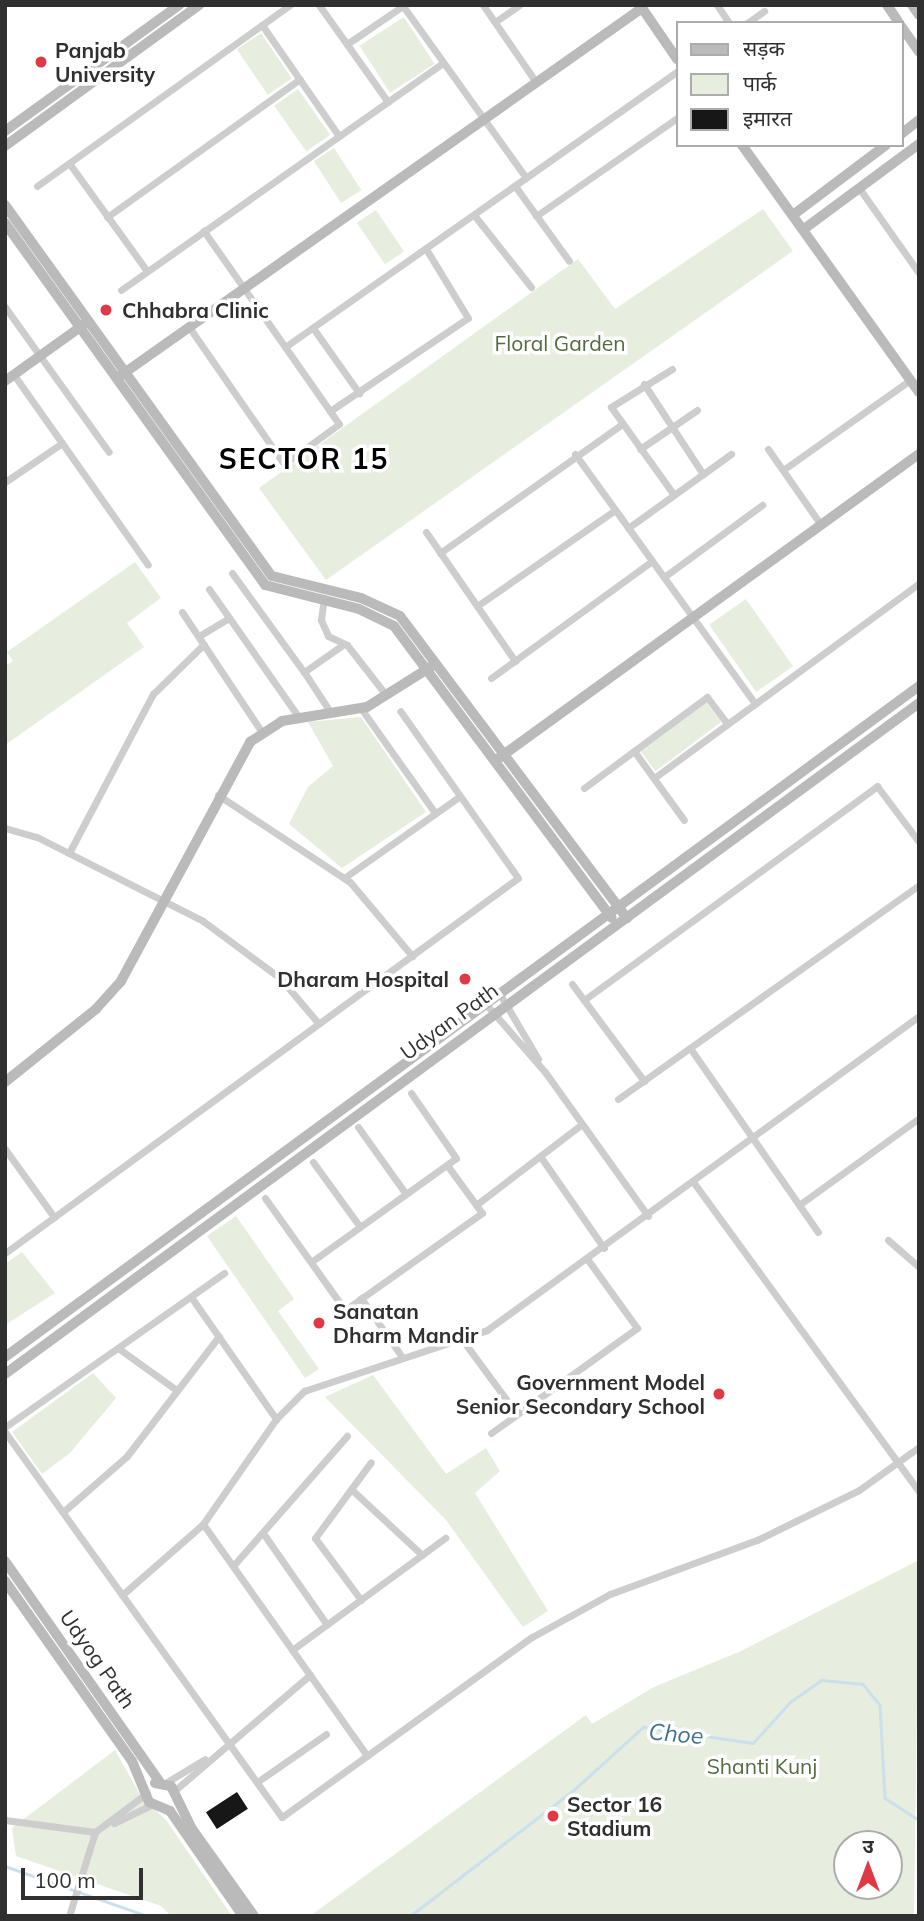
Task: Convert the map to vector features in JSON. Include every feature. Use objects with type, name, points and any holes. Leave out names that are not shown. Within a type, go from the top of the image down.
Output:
[{"type":"street","points":[[5,131],[179,5]]},
{"type":"street","points":[[5,146],[200,5]]},
{"type":"street","points":[[37,186],[290,5]]},
{"type":"street","points":[[319,5],[388,102]]},
{"type":"street","points":[[483,5],[536,82]]},
{"type":"street","points":[[495,22],[519,5]]},
{"type":"street","points":[[717,5],[728,21]]},
{"type":"street","points":[[887,5],[898,21]]},
{"type":"street","points":[[912,5],[919,15]]},
{"type":"street","points":[[347,44],[403,6],[526,178]]},
{"type":"street","points":[[121,375],[641,7],[676,58]]},
{"type":"street","points":[[750,21],[764,11]]},
{"type":"street","points":[[262,25],[339,136]]},
{"type":"street","points":[[903,28],[919,52]]},
{"type":"street","points":[[121,290],[443,64]]},
{"type":"street","points":[[285,347],[676,73]]},
{"type":"street","points":[[107,217],[300,79]]},
{"type":"street","points":[[537,216],[676,119]]},
{"type":"street","points":[[903,132],[919,120]]},
{"type":"street","points":[[804,229],[919,144]]},
{"type":"street","points":[[742,147],[804,229],[919,393]]},
{"type":"street","points":[[793,215],[883,147]]},
{"type":"street","points":[[69,163],[146,271]]},
{"type":"street","points":[[515,186],[569,261]]},
{"type":"street","points":[[859,188],[919,273]]},
{"type":"street","points":[[5,205],[84,324]]},
{"type":"street","points":[[474,215],[531,287]]},
{"type":"street","points":[[5,223],[272,576],[400,616],[431,667]]},
{"type":"street","points":[[189,327],[284,464],[338,424],[204,231]]},
{"type":"street","points":[[330,411],[468,318],[426,249]]},
{"type":"street","points":[[5,307],[109,452]]},
{"type":"street","points":[[84,324],[9,378],[62,443],[148,565]]},
{"type":"street","points":[[313,328],[359,393]]},
{"type":"street","points":[[672,369],[611,407],[674,495]]},
{"type":"street","points":[[121,375],[265,585],[323,603],[359,610],[394,626],[431,667],[612,909],[617,925]]},
{"type":"street","points":[[783,470],[910,380]]},
{"type":"street","points":[[644,384],[703,474]]},
{"type":"street","points":[[640,449],[697,410]]},
{"type":"street","points":[[440,553],[575,454],[622,424]]},
{"type":"street","points":[[5,482],[62,443]]},
{"type":"street","points":[[768,449],[821,525]]},
{"type":"street","points":[[575,454],[755,704]]},
{"type":"street","points":[[628,528],[731,454]]},
{"type":"street","points":[[499,758],[919,454]]},
{"type":"street","points":[[664,577],[762,505]]},
{"type":"street","points":[[477,606],[615,510]]},
{"type":"street","points":[[426,532],[515,661]]},
{"type":"street","points":[[491,678],[652,561]]},
{"type":"street","points":[[232,573],[329,710]]},
{"type":"street","points":[[654,778],[919,583]]},
{"type":"street","points":[[209,589],[298,716]]},
{"type":"street","points":[[326,591],[322,626],[332,642],[345,643],[386,695]]},
{"type":"street","points":[[182,612],[263,734]]},
{"type":"street","points":[[199,636],[229,618]]},
{"type":"street","points":[[304,672],[345,643]]},
{"type":"street","points":[[69,853],[153,694],[204,644]]},
{"type":"street","points":[[5,1082],[113,990],[218,795],[250,742],[298,716],[360,707],[386,695],[431,667]]},
{"type":"street","name":"Udyan Path","points":[[5,1357],[484,1001],[919,686]]},
{"type":"street","points":[[584,788],[707,697],[727,724]]},
{"type":"street","name":"Udyan Path","points":[[5,1374],[506,1002],[627,918],[919,703]]},
{"type":"street","points":[[360,707],[435,813]]},
{"type":"street","points":[[5,1253],[517,878],[400,711]]},
{"type":"street","points":[[634,751],[684,820]]},
{"type":"street","points":[[584,1000],[877,786],[915,830],[919,842]]},
{"type":"street","points":[[218,795],[344,878],[412,956]]},
{"type":"street","points":[[344,878],[459,797]]},
{"type":"street","points":[[5,828],[69,853],[239,944],[319,1024]]},
{"type":"street","points":[[618,1099],[919,885]]},
{"type":"street","points":[[596,887],[630,896]]},
{"type":"street","points":[[593,923],[596,887]]},
{"type":"street","points":[[612,909],[627,918]]},
{"type":"street","points":[[572,984],[644,1081]]},
{"type":"street","points":[[498,991],[545,1072],[648,1216]]},
{"type":"street","points":[[484,1001],[545,1072]]},
{"type":"street","points":[[122,1595],[203,1524],[276,1419],[304,1391],[487,1330],[694,1183],[919,1016]]},
{"type":"street","points":[[690,1048],[818,1232]]},
{"type":"street","points":[[311,1262],[456,1158],[411,1093]]},
{"type":"street","points":[[799,1205],[919,1118]]},
{"type":"street","points":[[476,1205],[582,1124]]},
{"type":"street","points":[[358,1127],[406,1194]]},
{"type":"street","points":[[5,1149],[54,1217]]},
{"type":"street","points":[[540,1156],[604,1248]]},
{"type":"street","points":[[313,1162],[360,1227]]},
{"type":"street","points":[[265,1198],[345,1310],[482,1213],[447,1165]]},
{"type":"street","points":[[694,1183],[919,1492]]},
{"type":"street","points":[[888,1240],[919,1267]]},
{"type":"street","points":[[491,1433],[637,1328],[587,1260]]},
{"type":"street","points":[[224,1273],[5,1430],[282,1817],[532,1637],[610,1594],[757,1540],[859,1490],[919,1447]]},
{"type":"street","points":[[191,1297],[276,1419]]},
{"type":"street","points":[[361,1298],[402,1357]]},
{"type":"street","points":[[63,1513],[127,1456],[174,1389],[219,1336]]},
{"type":"street","points":[[461,1338],[517,1414]]},
{"type":"street","points":[[118,1348],[174,1389]]},
{"type":"street","points":[[233,1566],[265,1536],[346,1436]]},
{"type":"street","points":[[361,1600],[315,1538],[372,1462]]},
{"type":"street","points":[[351,1489],[422,1555]]},
{"type":"street","points":[[203,1524],[367,1756]]},
{"type":"street","points":[[265,1536],[327,1625]]},
{"type":"street","points":[[292,1650],[445,1538]]},
{"type":"street","name":"Udyog Path","points":[[5,1561],[168,1787],[254,1916]]},
{"type":"street","name":"Udyog Path","points":[[5,1581],[156,1807]]},
{"type":"street","points":[[5,1820],[98,1830],[156,1807],[168,1787],[310,1675]]},
{"type":"street","points":[[257,1782],[326,1734]]},
{"type":"street","points":[[69,1916],[83,1862],[98,1830],[147,1791],[168,1787]]},
{"type":"street","points":[[156,1807],[170,1811],[243,1916]]},
{"type":"green space","points":[[404,17],[434,64],[390,93],[360,46]]},
{"type":"green space","points":[[261,33],[292,79],[268,95],[237,49]]},
{"type":"green space","points":[[298,89],[330,135],[306,152],[274,106]]},
{"type":"green space","points":[[334,148],[361,190],[341,203],[314,161]]},
{"type":"green space","name":"Floral Garden","points":[[763,209],[793,251],[326,580],[259,488],[578,259],[615,309]]},
{"type":"green space","points":[[376,210],[404,251],[385,264],[357,223]]},
{"type":"green space","points":[[135,562],[161,598],[127,623],[144,647],[5,745],[5,666],[13,661],[7,652]]},
{"type":"green space","points":[[746,599],[793,666],[756,692],[709,625]]},
{"type":"green space","points":[[706,702],[721,722],[656,771],[641,751]]},
{"type":"green space","points":[[361,717],[426,812],[342,868],[289,824],[308,787],[333,766],[308,722]]},
{"type":"green space","points":[[236,1216],[294,1299],[278,1311],[319,1369],[305,1378],[207,1236]]},
{"type":"green space","points":[[22,1252],[55,1293],[5,1325],[5,1264]]},
{"type":"green space","points":[[93,1373],[116,1398],[70,1453],[42,1474],[12,1432]]},
{"type":"green space","points":[[373,1375],[446,1474],[486,1448],[500,1471],[475,1493],[548,1611],[523,1627],[446,1520],[325,1397]]},
{"type":"green space","name":"Shanti Kunj","points":[[919,1560],[914,1916],[310,1916],[586,1715],[592,1724],[654,1687],[741,1651]]},
{"type":"green space","points":[[115,1750],[142,1798],[166,1820],[232,1916],[171,1916],[161,1906],[16,1856],[12,1828]]},
{"type":"building","points":[[237,1792],[248,1809],[217,1829],[206,1812]]},
{"type":"waterway","name":"Choe","points":[[410,1916],[576,1788],[643,1727],[753,1743],[790,1702],[822,1680],[863,1684],[880,1705],[885,1798],[919,1820]]},
{"type":"waterway","name":"Choe","points":[[5,1866],[148,1916]]},
{"type":"place","name":"Panjab University","points":[[41,62]]},
{"type":"place","name":"Chhabra Clinic","points":[[106,310]]},
{"type":"place","name":"Dharam Hospital","points":[[465,979]]},
{"type":"place","name":"Sanatan Dharm Mandir","points":[[319,1323]]},
{"type":"place","name":"Government Model Senior Secondary School","points":[[719,1394]]},
{"type":"place","name":"Sector 16 Stadium","points":[[553,1816]]},
{"type":"district","name":"SECTOR 15","points":[[304,459]]}]
